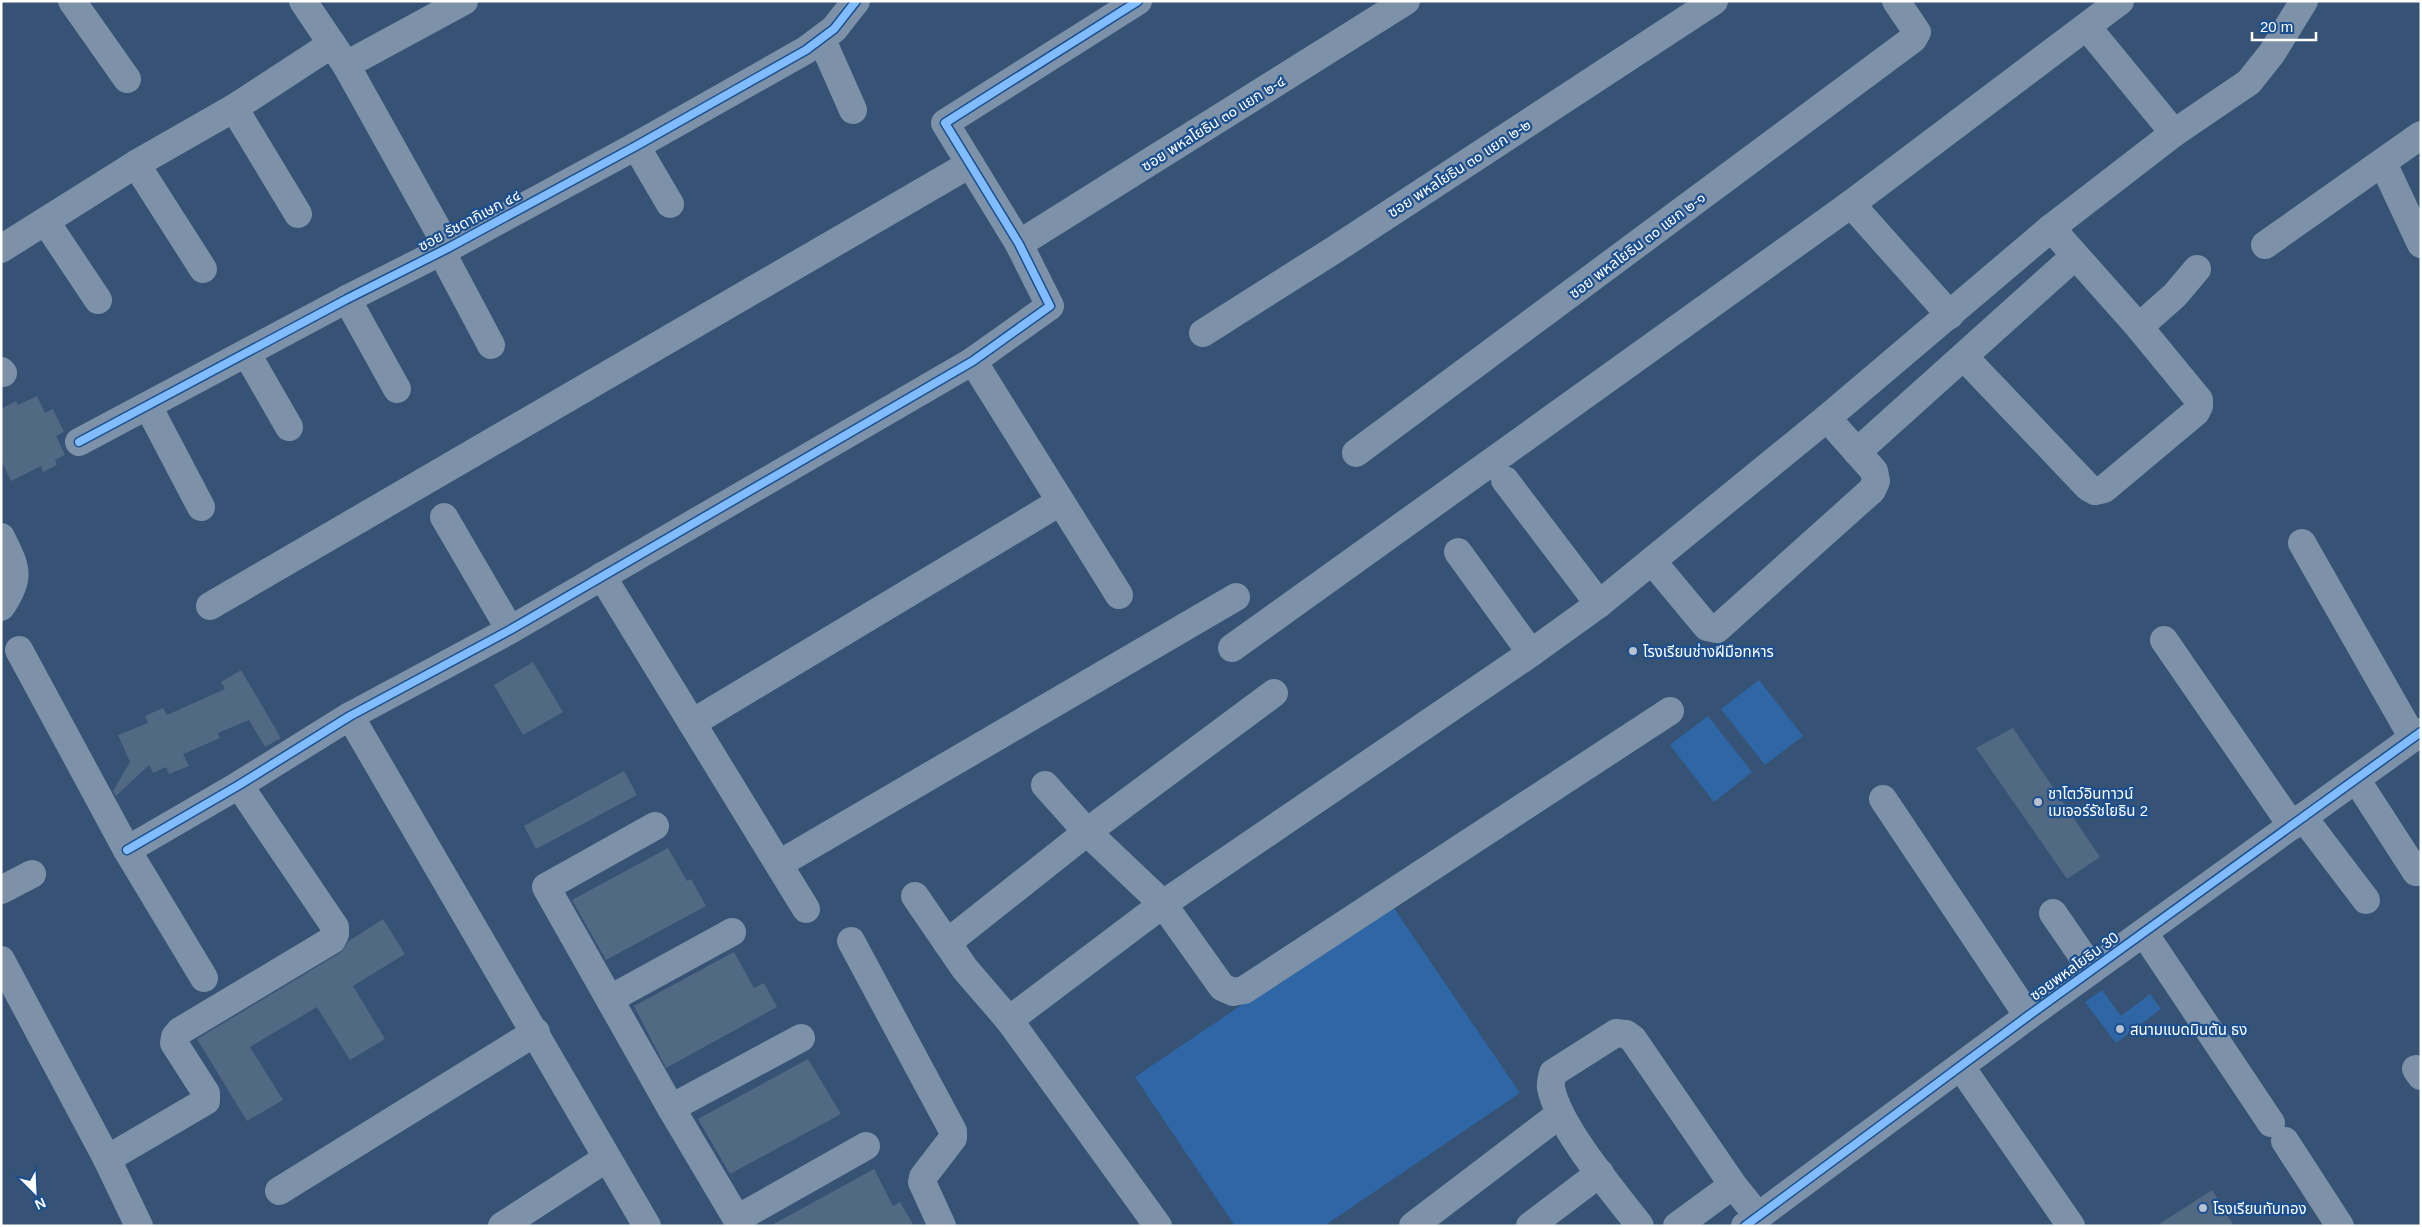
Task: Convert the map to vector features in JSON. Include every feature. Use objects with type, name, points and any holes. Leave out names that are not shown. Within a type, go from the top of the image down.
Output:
[{"type":"street","points":[[72,1],[127,79]]},
{"type":"street","points":[[303,1],[339,55],[445,250],[492,345]]},
{"type":"street","points":[[1,250],[136,164],[234,108],[339,55],[464,1]]},
{"type":"street","name":"ซอย รัชดาภิเษก ๔๔","points":[[79,442],[347,299],[445,250],[636,146],[822,40],[834,29],[856,1]]},
{"type":"street","points":[[127,850],[240,786],[350,716],[510,630],[973,361],[1050,306],[1019,244],[945,123],[1138,1]]},
{"type":"street","name":"ซอย พหลโยธิน ๓๐ แยก ๒-๔","points":[[1019,244],[1406,1]]},
{"type":"street","name":"ซอย พหลโยธิน ๓๐ แยก ๒-๒","points":[[1203,333],[1334,250],[1714,1]]},
{"type":"street","name":"ซอย พหลโยธิน ๓๐ แยก ๒-๑","points":[[1356,453],[1917,35],[1917,32],[1896,1]]},
{"type":"street","points":[[1232,648],[1851,204],[2120,1]]},
{"type":"street","points":[[1009,1020],[1163,904],[1531,653],[1598,604],[1827,418],[2051,228],[2174,133],[2248,82],[2272,52],[2304,1]]},
{"type":"street","points":[[2087,27],[2174,133]]},
{"type":"street","points":[[822,40],[853,110]]},
{"type":"street","points":[[234,108],[298,214]]},
{"type":"street","points":[[2265,245],[2421,136]]},
{"type":"street","points":[[636,146],[670,204]]},
{"type":"street","points":[[2383,163],[2421,244]]},
{"type":"street","points":[[136,164],[203,269]]},
{"type":"street","points":[[210,606],[970,164]]},
{"type":"street","points":[[1851,204],[1950,315]]},
{"type":"street","points":[[46,222],[98,300]]},
{"type":"street","points":[[1964,357],[2088,487],[2095,491],[2104,489],[2196,412],[2199,400],[2139,327],[2051,228]]},
{"type":"street","points":[[1857,452],[2075,256]]},
{"type":"street","points":[[2139,327],[2175,295],[2196,270]]},
{"type":"street","points":[[347,299],[397,389]]},
{"type":"street","points":[[247,354],[289,427]]},
{"type":"street","points":[[973,361],[1119,595]]},
{"type":"street","points":[[148,406],[201,507]]},
{"type":"street","points":[[1652,561],[1707,627],[1718,629],[1872,490],[1876,481],[1874,471],[1827,418]]},
{"type":"street","points":[[1505,480],[1598,604]]},
{"type":"street","points":[[692,723],[1060,502]]},
{"type":"street","points":[[444,517],[510,630]]},
{"type":"street","points":[[1,537],[16,568],[15,579],[1,607]]},
{"type":"street","points":[[2302,543],[2417,735]]},
{"type":"street","points":[[1458,552],[1531,653]]},
{"type":"street","points":[[602,576],[806,909]]},
{"type":"street","points":[[779,864],[1236,597]]},
{"type":"street","points":[[2164,640],[2297,821],[2366,900]]},
{"type":"street","points":[[20,650],[127,850],[204,978]]},
{"type":"street","points":[[947,943],[1088,832],[1274,694]]},
{"type":"street","points":[[1045,785],[1088,832],[1163,904],[1222,987],[1233,992],[1244,990],[1670,712]]},
{"type":"street","points":[[350,716],[536,1032],[647,1226]]},
{"type":"street","name":"ซอยพหลโยธิน 30","points":[[1751,1221],[2028,1016],[2417,735]]},
{"type":"street","points":[[2356,779],[2416,872]]},
{"type":"street","points":[[107,1159],[206,1101],[206,1093],[174,1043],[175,1036],[332,940],[335,934],[335,926],[240,786]]},
{"type":"street","points":[[1883,799],[2028,1016]]},
{"type":"street","points":[[655,826],[546,887],[671,1108],[739,1223],[866,1146]]},
{"type":"street","points":[[1,890],[32,874]]},
{"type":"street","points":[[915,896],[965,969],[1009,1020],[1158,1226]]},
{"type":"street","points":[[2054,913],[2092,970]]},
{"type":"street","points":[[610,999],[732,932]]},
{"type":"street","points":[[2144,933],[2340,1226]]},
{"type":"street","points":[[850,941],[953,1131],[953,1138],[922,1177],[922,1182],[942,1226]]},
{"type":"street","points":[[1,960],[107,1159],[138,1226]]},
{"type":"street","points":[[279,1191],[536,1032]]},
{"type":"street","points":[[1640,1226],[1600,1173],[1560,1114],[1551,1086],[1553,1073],[1616,1033],[1626,1034],[1633,1039],[1733,1185],[1751,1221]]},
{"type":"street","points":[[671,1108],[801,1038]]},
{"type":"street","points":[[1961,1066],[2071,1226]]},
{"type":"street","points":[[1413,1226],[1560,1114]]},
{"type":"street","points":[[502,1226],[607,1158]]},
{"type":"street","points":[[1530,1226],[1600,1173]]},
{"type":"street","points":[[1677,1226],[1733,1185]]},
{"type":"shaded area","points":[[1759,680],[1803,736],[1765,765],[1721,709]]},
{"type":"shaded area","points":[[1708,716],[1752,772],[1714,802],[1670,745]]},
{"type":"shaded area","points":[[1391,904],[1520,1093],[1324,1226],[1235,1226],[1135,1077]]},
{"type":"shaded area","name":"สนามแบดมินตัน ธง","points":[[2102,990],[2121,1016],[2150,994],[2161,1009],[2116,1043],[2085,1002]]},
{"type":"building","points":[[37,396],[45,413],[53,409],[64,432],[56,436],[65,455],[55,460],[57,465],[43,472],[41,466],[11,481],[1,460],[1,409],[16,401],[18,405]]},
{"type":"building","points":[[533,662],[563,712],[523,735],[494,685]]},
{"type":"building","points":[[241,670],[281,738],[265,747],[249,720],[218,733],[220,738],[183,754],[189,766],[169,774],[166,767],[153,773],[149,765],[116,796],[113,791],[130,762],[118,735],[148,723],[145,716],[163,708],[167,715],[225,689],[221,682]]},
{"type":"building","name":"ชาโตว์อินทาวน์ เมเจอร์รัชโยธิน 2","points":[[2013,728],[2100,857],[2067,879],[1976,748]]},
{"type":"building","points":[[624,771],[637,795],[536,849],[524,826]]},
{"type":"building","points":[[668,848],[687,881],[691,879],[706,906],[606,960],[572,900]]},
{"type":"building","points":[[383,919],[405,954],[353,986],[385,1039],[350,1060],[317,1007],[250,1047],[283,1100],[247,1121],[197,1039],[340,953],[349,941]]},
{"type":"building","points":[[734,952],[754,988],[764,983],[777,1007],[666,1068],[634,1006]]},
{"type":"building","points":[[808,1059],[841,1114],[730,1174],[698,1119]]},
{"type":"building","points":[[874,1169],[893,1206],[900,1202],[914,1226],[770,1226]]},
{"type":"building","name":"โรงเรียนทับทอง","points":[[2212,1190],[2234,1226],[2156,1226]]},
{"type":"cycle path","points":[[79,442],[347,299],[448,248],[636,146],[806,50],[834,29],[856,1]]},
{"type":"cycle path","points":[[127,850],[239,785],[350,716],[510,630],[973,361],[1050,306],[1019,244],[945,123],[1138,1]]},
{"type":"cycle path","points":[[1745,1226],[2028,1016],[2421,732]]},
{"type":"place","name":"โรงเรียนช่างฝีมือทหาร","points":[[1633,651]]},
{"type":"place","name":"ชาโตว์อินทาวน์ เมเจอร์รัชโยธิน 2","points":[[2038,802]]},
{"type":"place","name":"สนามแบดมินตัน ธง","points":[[2120,1029]]},
{"type":"place","name":"โรงเรียนทับทอง","points":[[2203,1208]]}]
